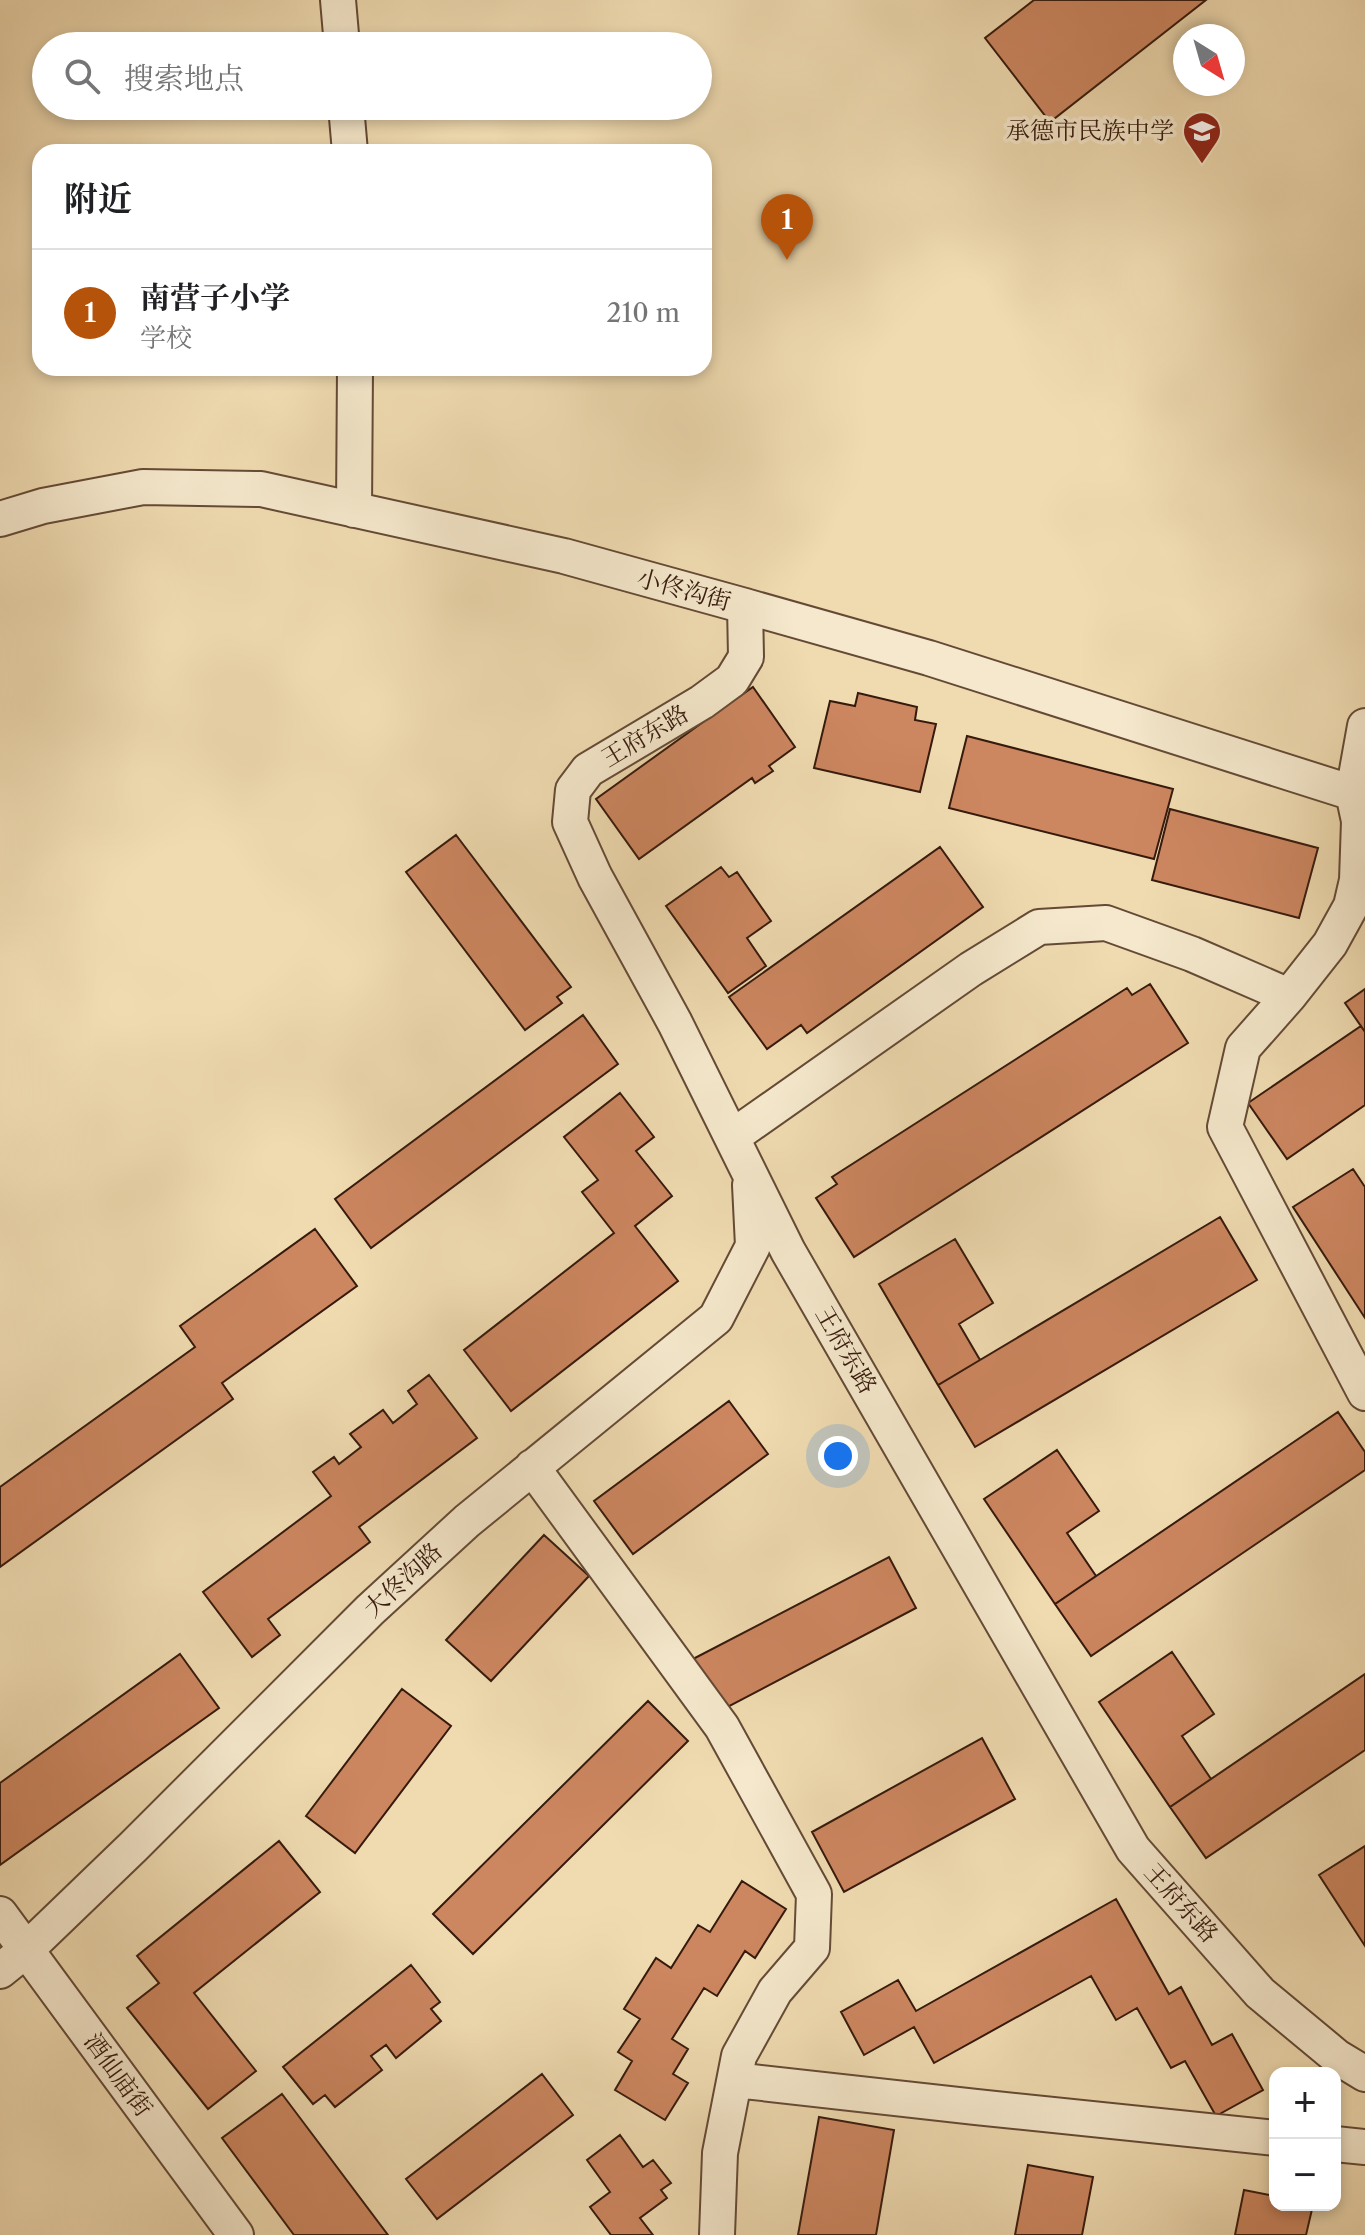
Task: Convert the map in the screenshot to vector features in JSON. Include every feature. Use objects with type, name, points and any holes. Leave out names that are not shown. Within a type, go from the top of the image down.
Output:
[{"type":"street","points":[[338,0],[341,32]]},
{"type":"street","points":[[347,120],[349,144]]},
{"type":"street","points":[[354,510],[355,376]]},
{"type":"street","name":"小佟沟街","points":[[0,519],[43,506],[143,487],[261,489],[564,556],[745,606],[929,658],[1353,793]]},
{"type":"street","name":"王府东路","points":[[745,606],[746,657],[732,680],[702,702],[588,770],[573,790],[570,822],[595,877],[675,1023],[788,1251],[1133,1849],[1260,1993],[1337,2057],[1365,2074]]},
{"type":"street","points":[[1365,726],[1353,793],[1359,821],[1357,880],[1351,906],[1330,944],[1243,1048],[1225,1127],[1365,1393]]},
{"type":"street","points":[[732,1137],[971,969],[1039,927],[1106,923],[1192,954],[1289,996]]},
{"type":"street","name":"大佟沟路","points":[[0,1971],[144,1837],[370,1610],[467,1521],[716,1318],[753,1246],[749,1173]]},
{"type":"street","points":[[532,1467],[722,1727],[814,1894],[812,1948],[775,1991],[739,2056],[720,2153],[717,2235]]},
{"type":"street","name":"酒仙庙街","points":[[0,1914],[236,2235]]},
{"type":"street","points":[[735,2080],[1269,2137]]},
{"type":"street","points":[[1341,2145],[1365,2147]]},
{"type":"building","points":[[1034,0],[1206,0],[1050,122],[985,38]]},
{"type":"building","points":[[753,687],[795,747],[769,766],[773,771],[755,783],[752,778],[639,859],[596,799],[703,722],[699,717],[736,690],[740,696]]},
{"type":"building","points":[[858,693],[917,707],[915,720],[936,724],[920,792],[814,768],[830,701],[855,706]]},
{"type":"building","points":[[967,736],[1173,789],[1154,859],[949,808]]},
{"type":"building","points":[[1170,809],[1318,848],[1299,918],[1152,880]]},
{"type":"building","points":[[456,835],[571,987],[557,997],[562,1003],[525,1030],[406,872]]},
{"type":"building","points":[[940,847],[983,907],[807,1033],[801,1025],[767,1049],[729,997]]},
{"type":"building","points":[[721,867],[729,877],[737,872],[771,921],[747,938],[766,966],[728,993],[666,906]]},
{"type":"building","points":[[1150,984],[1188,1043],[854,1257],[816,1198],[837,1184],[832,1177],[1127,988],[1132,995]]},
{"type":"building","points":[[1365,989],[1365,1032],[1345,1003]]},
{"type":"building","points":[[583,1015],[618,1064],[371,1248],[335,1199]]},
{"type":"building","points":[[1361,1026],[1365,1032],[1365,1105],[1287,1159],[1248,1103]]},
{"type":"building","points":[[620,1093],[654,1137],[636,1151],[672,1196],[635,1226],[678,1281],[511,1411],[464,1350],[614,1233],[582,1192],[598,1180],[564,1137]]},
{"type":"building","points":[[1353,1169],[1365,1187],[1365,1318],[1293,1207]]},
{"type":"building","points":[[1220,1217],[1257,1280],[975,1447],[938,1385]]},
{"type":"building","points":[[315,1229],[357,1286],[222,1383],[233,1399],[0,1567],[0,1487],[195,1347],[180,1326]]},
{"type":"building","points":[[955,1239],[993,1303],[959,1324],[980,1360],[938,1385],[879,1284]]},
{"type":"building","points":[[429,1375],[477,1438],[359,1527],[370,1542],[268,1619],[280,1635],[252,1657],[203,1592],[331,1496],[313,1472],[334,1457],[339,1464],[361,1447],[350,1434],[383,1410],[393,1423],[417,1404],[408,1391]]},
{"type":"building","points":[[729,1401],[768,1454],[633,1554],[594,1501]]},
{"type":"building","points":[[1338,1412],[1365,1452],[1365,1470],[1091,1656],[1055,1604]]},
{"type":"building","points":[[1057,1450],[1099,1511],[1067,1533],[1096,1576],[1055,1604],[984,1499]]},
{"type":"building","points":[[544,1535],[589,1576],[491,1681],[446,1640]]},
{"type":"building","points":[[889,1557],[916,1608],[720,1711],[693,1659]]},
{"type":"building","points":[[1172,1652],[1214,1714],[1182,1736],[1211,1779],[1170,1807],[1099,1702]]},
{"type":"building","points":[[180,1654],[219,1708],[0,1865],[0,1783]]},
{"type":"building","points":[[1365,1674],[1365,1750],[1206,1858],[1170,1807]]},
{"type":"building","points":[[402,1689],[451,1726],[355,1853],[306,1816]]},
{"type":"building","points":[[648,1701],[688,1741],[473,1954],[433,1914]]},
{"type":"building","points":[[982,1738],[1015,1799],[844,1892],[812,1832]]},
{"type":"building","points":[[279,1841],[320,1892],[194,1993],[256,2071],[208,2109],[127,2008],[159,1983],[137,1956]]},
{"type":"building","points":[[1365,1846],[1365,1946],[1319,1875]]},
{"type":"building","points":[[742,1881],[786,1909],[755,1958],[745,1951],[717,1996],[704,1988],[672,2039],[688,2049],[673,2074],[688,2083],[665,2120],[615,2090],[632,2061],[618,2052],[640,2019],[624,2009],[656,1958],[671,1968],[698,1925],[710,1932]]},
{"type":"building","points":[[1116,1899],[1169,1994],[1181,1987],[1212,2045],[1232,2034],[1263,2090],[1216,2116],[1185,2061],[1171,2068],[1137,2008],[1116,2020],[1091,1976],[934,2063],[914,2027],[864,2055],[841,2012],[898,1980],[916,2011]]},
{"type":"building","points":[[411,1965],[440,2002],[431,2009],[441,2021],[396,2058],[386,2045],[371,2056],[382,2070],[335,2107],[325,2095],[313,2104],[283,2067]]},
{"type":"building","points":[[542,2074],[573,2115],[437,2219],[406,2179]]},
{"type":"building","points":[[282,2094],[388,2235],[294,2235],[222,2138]]},
{"type":"building","points":[[819,2117],[894,2130],[876,2235],[798,2235]]},
{"type":"building","points":[[620,2135],[643,2167],[653,2160],[671,2183],[661,2190],[667,2198],[640,2218],[653,2235],[611,2235],[590,2207],[610,2192],[587,2160]]},
{"type":"building","points":[[1028,2165],[1093,2177],[1082,2235],[1015,2235]]},
{"type":"building","points":[[1244,2190],[1269,2195],[1269,2211],[1312,2211],[1306,2235],[1235,2235]]},
{"type":"place","name":"承德市民族中学","points":[[1202,165]]},
{"type":"place","name":"南营子小学","points":[[787,260]]}]
